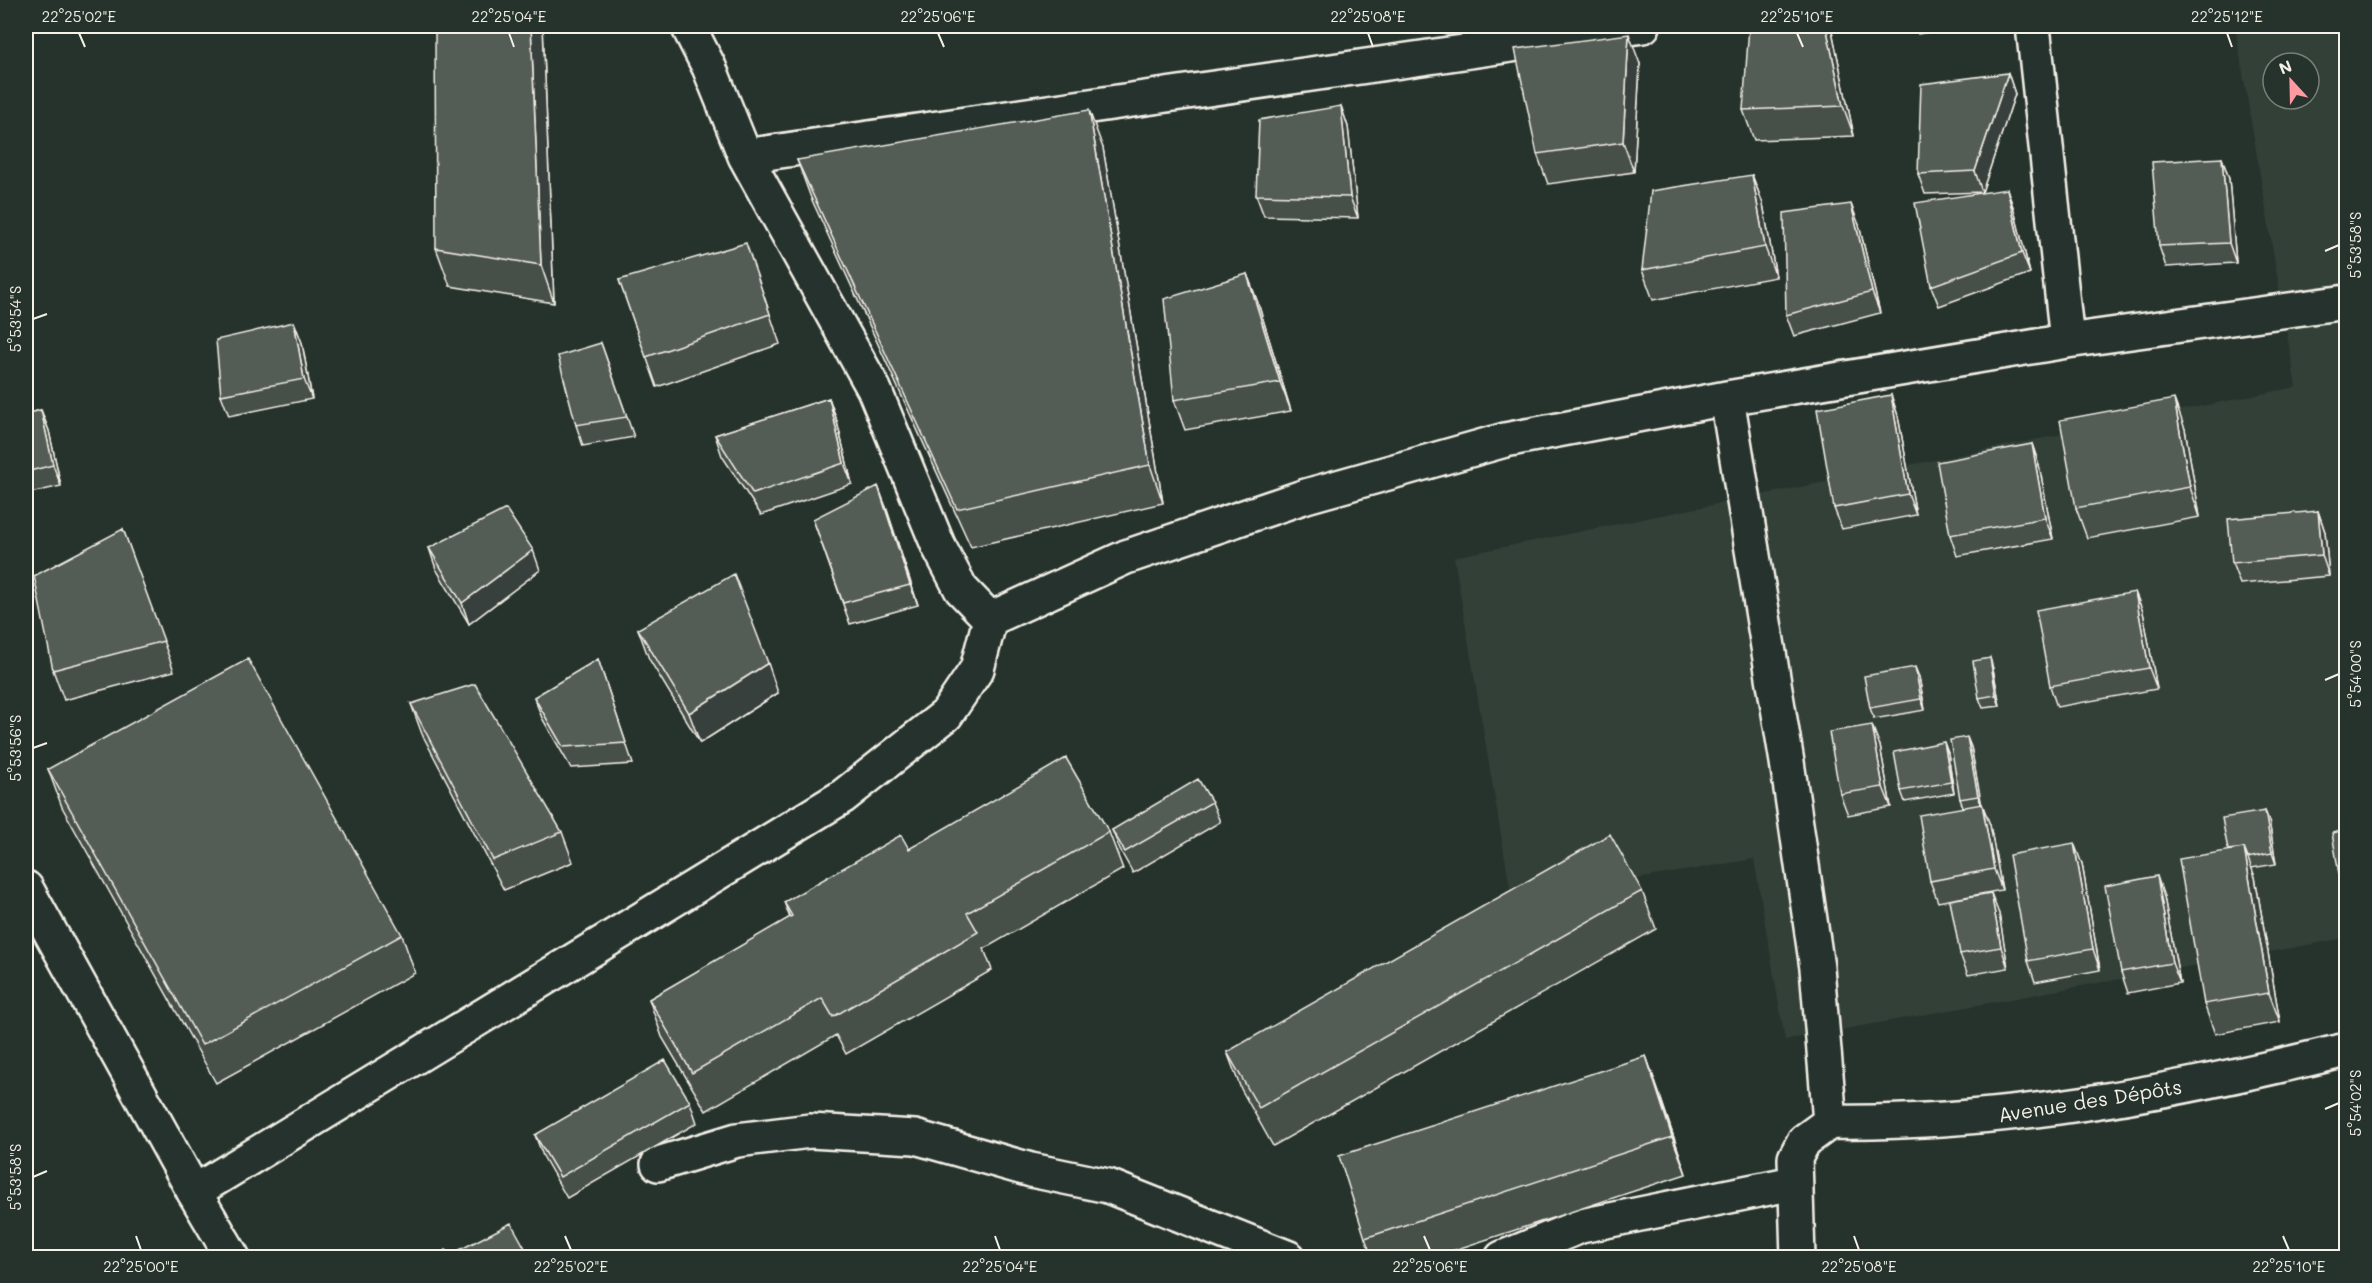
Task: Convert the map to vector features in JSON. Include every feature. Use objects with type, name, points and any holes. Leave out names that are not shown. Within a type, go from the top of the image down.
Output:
[{"type":"street","points":[[688,26],[709,67],[745,156],[874,389],[938,545],[961,589],[990,619]]},
{"type":"street","points":[[745,156],[1642,26]]},
{"type":"street","points":[[2034,26],[2067,341]]},
{"type":"street","points":[[990,619],[1126,557],[1306,496],[1505,440],[1727,398],[2067,341],[2346,302]]},
{"type":"street","points":[[1727,398],[1785,750],[1817,968],[1830,1122],[1804,1141],[1795,1158],[1798,1257]]},
{"type":"street","points":[[194,1192],[842,797],[946,715],[977,669],[990,619]]},
{"type":"street","points":[[26,888],[194,1192],[233,1257]]},
{"type":"street","name":"Avenue des Dépôts","points":[[1830,1122],[1901,1122],[1977,1118],[2141,1094],[2346,1050]]},
{"type":"street","points":[[658,1164],[737,1140],[810,1131],[915,1137],[1031,1170],[1108,1186],[1289,1257]]},
{"type":"street","points":[[1502,1257],[1581,1226],[1794,1183]]},
{"type":"shaded area","points":[[2235,26],[2346,26],[2346,938],[1785,1040],[1754,859],[1512,900],[1454,557],[2296,387]]},
{"type":"building","points":[[435,26],[531,26],[541,265],[436,248]]},
{"type":"building","points":[[1749,26],[1826,26],[1843,106],[1743,110]]},
{"type":"building","points":[[1629,34],[1623,142],[1537,154],[1515,49]]},
{"type":"building","points":[[2008,73],[1975,171],[1918,174],[1921,84]]},
{"type":"building","points":[[1341,106],[1350,197],[1256,195],[1259,120]]},
{"type":"building","points":[[1089,110],[1150,465],[957,509],[797,160]]},
{"type":"building","points":[[2222,158],[2229,243],[2159,246],[2152,162]]},
{"type":"building","points":[[1752,175],[1765,247],[1642,270],[1651,191]]},
{"type":"building","points":[[2007,189],[2022,253],[1931,286],[1915,203]]},
{"type":"building","points":[[1851,204],[1872,292],[1786,315],[1784,213]]},
{"type":"building","points":[[746,243],[770,314],[646,357],[619,280]]},
{"type":"building","points":[[1247,274],[1280,382],[1174,400],[1164,299]]},
{"type":"building","points":[[294,322],[304,379],[221,395],[216,340]]},
{"type":"building","points":[[601,343],[627,417],[576,425],[558,356]]},
{"type":"building","points":[[1891,395],[1908,494],[1834,508],[1817,409]]},
{"type":"building","points":[[829,398],[844,463],[753,494],[715,435]]},
{"type":"building","points":[[2174,399],[2190,487],[2076,508],[2060,420]]},
{"type":"building","points":[[41,410],[53,465],[26,472],[26,414]]},
{"type":"building","points":[[2032,444],[2045,518],[1950,535],[1937,462]]},
{"type":"building","points":[[878,486],[910,585],[843,603],[813,519]]},
{"type":"building","points":[[506,509],[533,550],[462,603],[429,548]]},
{"type":"building","points":[[2318,511],[2322,555],[2232,563],[2228,519]]},
{"type":"building","points":[[123,529],[164,641],[53,670],[34,576]]},
{"type":"building","points":[[734,574],[768,663],[689,713],[638,629]]},
{"type":"building","points":[[2135,592],[2149,668],[2050,686],[2036,610]]},
{"type":"building","points":[[1990,658],[1996,695],[1979,698],[1973,661]]},
{"type":"building","points":[[248,659],[402,935],[202,1045],[48,769]]},
{"type":"building","points":[[598,659],[626,743],[563,747],[534,697]]},
{"type":"building","points":[[1915,667],[1921,699],[1870,708],[1864,676]]},
{"type":"building","points":[[475,684],[562,832],[493,860],[411,704]]},
{"type":"building","points":[[1872,725],[1883,787],[1840,794],[1829,732]]},
{"type":"building","points":[[1967,737],[1978,796],[1960,799],[1950,740]]},
{"type":"building","points":[[1944,742],[1951,782],[1901,791],[1894,752]]},
{"type":"building","points":[[1066,758],[1109,832],[967,913],[978,932],[833,1017],[822,998],[692,1073],[649,999],[792,916],[784,902],[901,835],[909,849]]},
{"type":"building","points":[[1198,779],[1212,802],[1125,852],[1112,830]]},
{"type":"building","points":[[1982,804],[1994,869],[1930,881],[1919,815]]},
{"type":"building","points":[[2265,811],[2272,853],[2248,858],[2244,848],[2228,850],[2222,818]]},
{"type":"building","points":[[2346,830],[2346,916],[2332,833]]},
{"type":"building","points":[[1610,834],[1642,891],[1259,1108],[1227,1052]]},
{"type":"building","points":[[2074,843],[2093,949],[2028,961],[2009,855]]},
{"type":"building","points":[[2244,848],[2269,993],[2204,1004],[2179,859]]},
{"type":"building","points":[[2157,876],[2172,963],[2121,972],[2105,886]]},
{"type":"building","points":[[1991,893],[2001,947],[1960,954],[1950,900]]},
{"type":"building","points":[[1646,1056],[1672,1137],[1365,1238],[1339,1156]]},
{"type":"building","points":[[665,1060],[690,1102],[560,1177],[535,1135]]},
{"type":"building","points":[[511,1223],[530,1257],[432,1257],[446,1250],[450,1255]]}]
